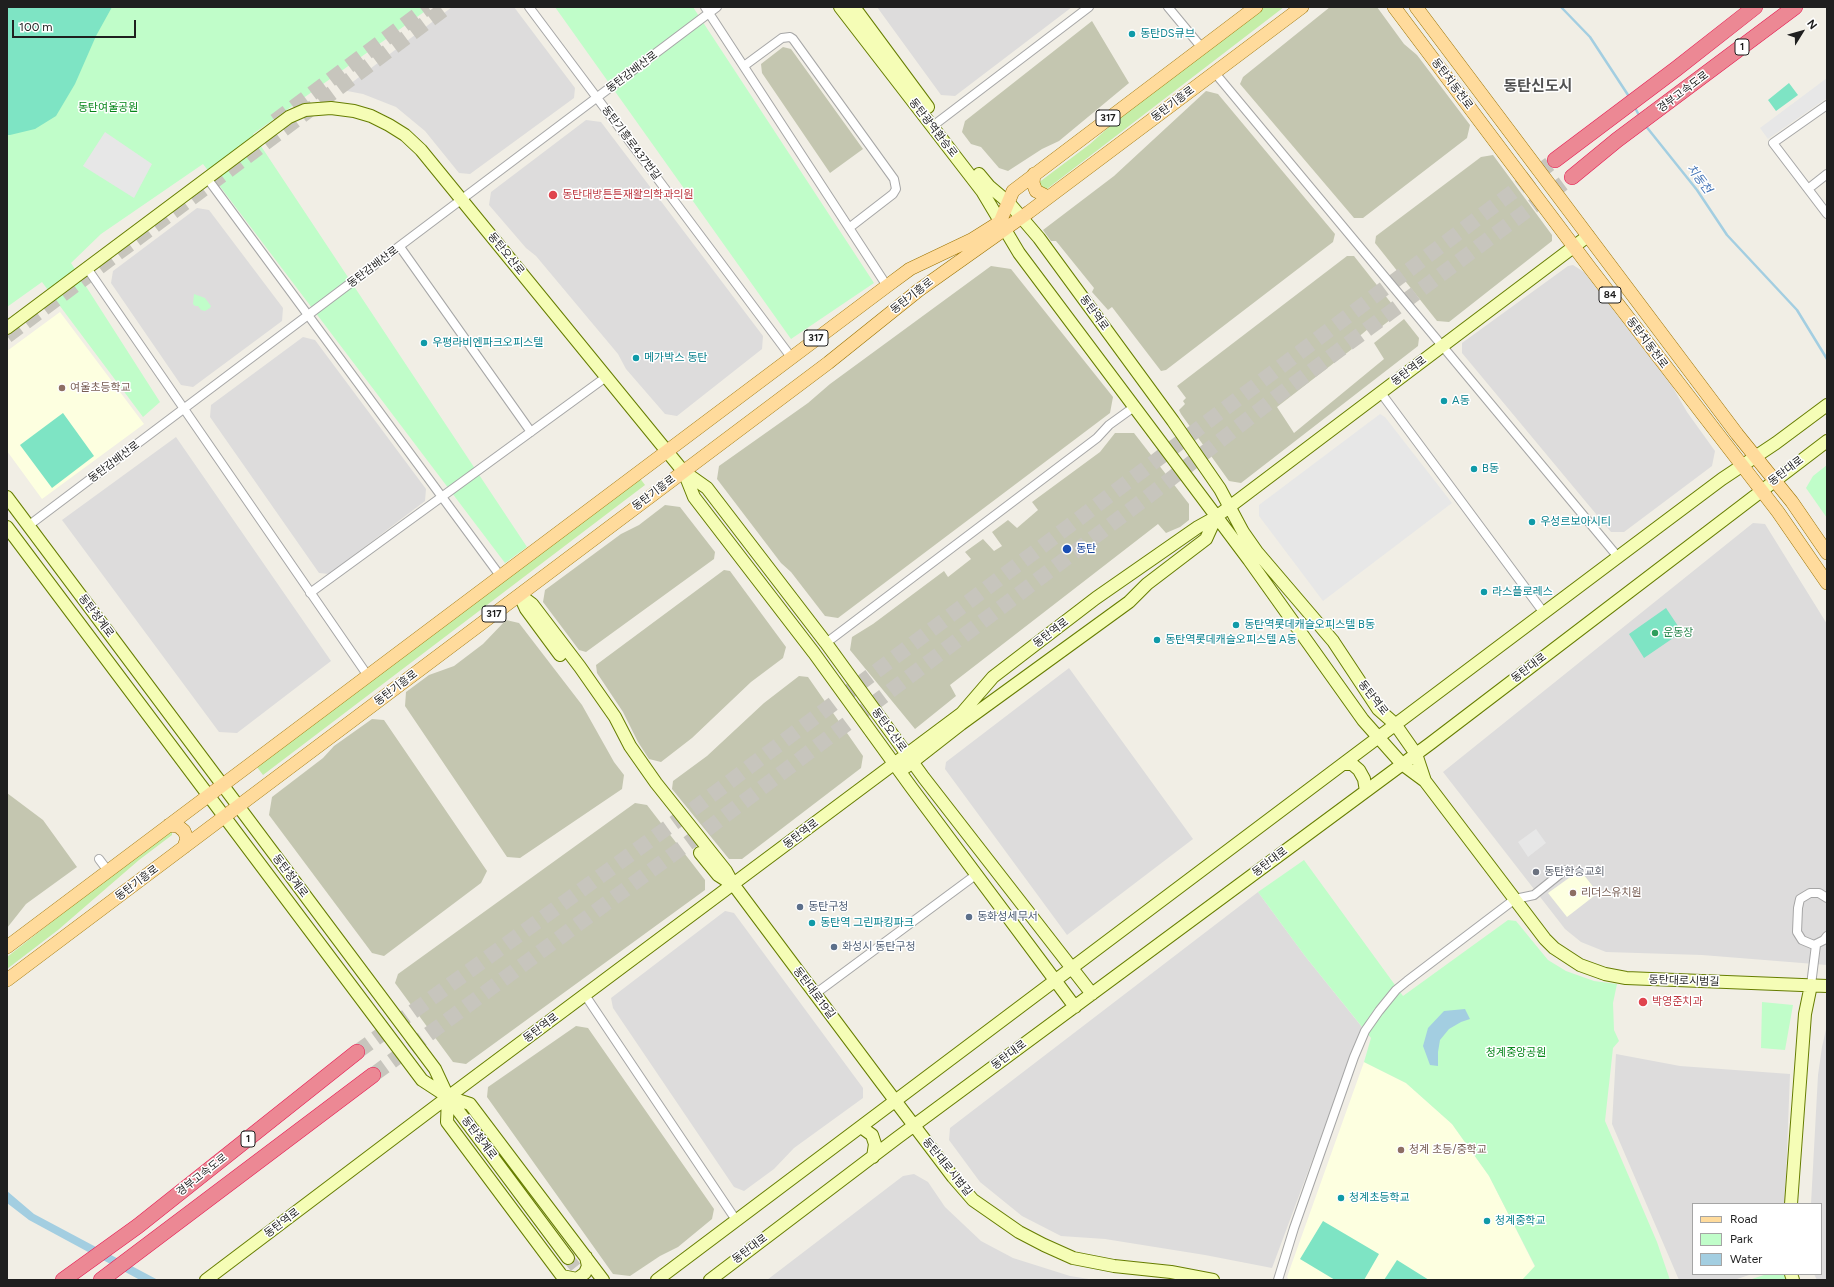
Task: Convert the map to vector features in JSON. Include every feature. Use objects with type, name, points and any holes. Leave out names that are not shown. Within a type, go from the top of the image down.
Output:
[{"type":"highway","name":"경부고속도로","points":[[1555,160],[1676,69],[1755,7]]},
{"type":"highway","name":"경부고속도로","points":[[1572,177],[1617,140],[1689,88],[1795,7]]},
{"type":"highway","name":"경부고속도로","points":[[66,1278],[138,1226],[357,1052]]},
{"type":"highway","name":"1","points":[[101,1280],[373,1076]]},
{"type":"main road","name":"동탄기흥로","points":[[7,980],[828,363],[1002,226],[1013,190],[1256,7]]},
{"type":"main road","name":"동탄기흥로","points":[[7,947],[910,269],[1022,217],[1302,7]]},
{"type":"main road","name":"동탄치동천로","points":[[1394,7],[1574,247],[1761,490],[1827,583]]},
{"type":"main road","name":"동탄치동천로","points":[[1416,7],[1588,236],[1792,502],[1827,553]]},
{"type":"main road","points":[[1034,174],[1033,183],[1036,191],[1048,197]]},
{"type":"main road","points":[[169,825],[178,826],[184,831],[187,838],[184,847]]},
{"type":"street","name":"동탄기흥로437번길","points":[[529,7],[791,357]]},
{"type":"street","name":"동탄감배산로","points":[[28,526],[597,98],[707,10],[717,7]]},
{"type":"street","name":"동탄광역환승로","points":[[840,7],[982,191],[1019,253],[1134,407]]},
{"type":"street","name":"동탄광역환승로","points":[[854,7],[938,122],[988,186],[1009,203],[1039,238]]},
{"type":"street","points":[[938,122],[1089,7]]},
{"type":"street","points":[[1168,7],[1202,48]]},
{"type":"street","points":[[707,10],[887,286]]},
{"type":"street","points":[[744,66],[782,38],[790,37],[793,39],[894,178],[896,190],[893,194],[849,228]]},
{"type":"street","points":[[1215,73],[1618,557]]},
{"type":"street","points":[[1827,105],[1773,143],[1827,214]]},
{"type":"street","name":"동탄오산로","points":[[7,328],[289,117],[304,110],[331,108],[354,111],[371,116],[405,135],[421,150],[683,471],[694,497],[814,653],[897,768],[1075,1007]]},
{"type":"street","points":[[1808,189],[1827,174]]},
{"type":"street","points":[[207,178],[443,496],[501,577]]},
{"type":"street","name":"동탄역로","points":[[910,759],[962,713],[993,677],[1096,598],[1160,556],[1198,527],[1216,517],[1588,236]]},
{"type":"street","name":"동탄역로","points":[[1039,238],[1173,421],[1220,489],[1243,532],[1253,556],[1332,641],[1378,708],[1395,724],[1416,754]]},
{"type":"street","points":[[400,246],[531,432]]},
{"type":"street","points":[[87,268],[368,676]]},
{"type":"street","points":[[310,593],[606,377]]},
{"type":"street","points":[[1381,393],[1544,613]]},
{"type":"street","points":[[657,1280],[1618,557],[1827,405]]},
{"type":"street","points":[[826,643],[1097,438],[1110,425],[1134,407],[1233,540],[1253,556]]},
{"type":"street","name":"동탄대로","points":[[710,1280],[873,1156],[1416,754],[1827,441]]},
{"type":"street","name":"동탄오산로","points":[[683,471],[707,488],[826,643],[910,759],[1092,994]]},
{"type":"street","name":"동탄청계로","points":[[7,497],[435,1069],[448,1097],[568,1258]]},
{"type":"street","name":"동탄역로","points":[[206,1280],[448,1097],[877,778],[897,768],[961,724],[1129,602],[1147,584],[1206,539],[1216,517]]},
{"type":"street","points":[[9,534],[225,817],[422,1080],[448,1097],[470,1104],[604,1280]]},
{"type":"street","points":[[1160,556],[1169,568]]},
{"type":"street","name":"동탄대로시범길","points":[[1253,556],[1363,720],[1402,764],[1426,781]]},
{"type":"street","name":"동탄대로19길","points":[[520,595],[526,609],[597,703],[625,752],[662,805],[718,875],[733,884],[895,1101]]},
{"type":"street","name":"동탄대로시범길","points":[[1416,754],[1426,781],[1545,939],[1554,948],[1580,965],[1605,974],[1626,978],[1827,986]]},
{"type":"street","points":[[1344,764],[1352,764],[1359,770],[1364,779],[1366,791]]},
{"type":"street","points":[[99,859],[108,871]]},
{"type":"street","points":[[1278,1280],[1294,1228],[1351,1064],[1365,1031],[1378,1011],[1396,990],[1515,899],[1534,895],[1565,870]]},
{"type":"street","points":[[815,994],[977,874]]},
{"type":"street","points":[[1816,945],[1802,940],[1797,932],[1800,899],[1810,893],[1820,893],[1827,898]]},
{"type":"street","points":[[1028,944],[1037,944],[1044,937],[1044,933]]},
{"type":"street","points":[[1791,1203],[1805,1014],[1811,985],[1816,945],[1827,936]]},
{"type":"street","points":[[585,995],[736,1220]]},
{"type":"street","points":[[448,1097],[447,1122],[563,1278],[577,1279],[585,1273],[588,1266],[585,1255]]},
{"type":"street","name":"동탄대로시범길","points":[[895,1101],[953,1177],[974,1200],[1013,1229],[1044,1246],[1073,1258],[1114,1266],[1171,1272],[1213,1280]]},
{"type":"street","points":[[861,1126],[872,1135],[874,1144],[873,1156]]},
{"type":"shaded area","points":[[452,7],[514,7],[575,88],[574,98],[470,174],[459,173],[425,131],[396,107],[363,94],[342,90]]},
{"type":"shaded area","points":[[877,7],[1072,7],[955,96],[941,95]]},
{"type":"shaded area","points":[[1330,7],[1377,7],[1404,44],[1417,55],[1470,125],[1467,138],[1363,218],[1354,218],[1240,84],[1243,77]]},
{"type":"shaded area","points":[[1092,21],[1129,83],[1059,141],[1042,149],[1008,171],[999,168],[981,147],[971,144],[962,132],[965,121]]},
{"type":"shaded area","points":[[783,47],[791,49],[863,149],[830,173],[762,73],[761,64]]},
{"type":"shaded area","points":[[1827,78],[1827,98],[1768,139],[1760,128]]},
{"type":"shaded area","points":[[1206,91],[1218,94],[1335,234],[1333,242],[1166,370],[1161,371],[1112,307],[1108,310],[1092,292],[1094,288],[1056,241],[1051,241],[1043,230],[1114,176]]},
{"type":"shaded area","points":[[586,120],[601,122],[763,336],[762,349],[677,416],[665,414],[626,369],[618,354],[536,256],[526,248],[489,205],[491,192]]},
{"type":"shaded area","points":[[105,132],[152,164],[134,198],[83,166]]},
{"type":"shaded area","points":[[1493,155],[1552,235],[1552,241],[1449,322],[1437,321],[1375,243],[1376,236],[1481,157]]},
{"type":"shaded area","points":[[197,208],[209,210],[283,308],[282,321],[193,387],[181,385],[111,283],[113,271]]},
{"type":"shaded area","points":[[1347,256],[1354,256],[1399,313],[1372,334],[1368,329],[1350,344],[1352,349],[1277,407],[1294,433],[1384,359],[1374,343],[1404,319],[1419,338],[1418,346],[1241,483],[1229,481],[1181,414],[1179,410],[1185,404],[1183,401],[1186,398],[1177,386]]},
{"type":"shaded area","points":[[1573,265],[1584,272],[1672,386],[1687,412],[1715,451],[1712,466],[1624,532],[1611,532],[1462,353],[1462,343],[1568,266]]},
{"type":"shaded area","points":[[991,266],[1011,269],[1113,397],[1110,413],[838,618],[825,616],[791,572],[781,563],[717,479],[719,466],[808,403],[830,384]]},
{"type":"shaded area","name":"여울초등학교","points":[[60,312],[144,424],[42,499],[7,451],[7,351]]},
{"type":"shaded area","points":[[303,337],[315,340],[426,489],[425,501],[329,574],[319,573],[210,417],[211,405]]},
{"type":"shaded area","points":[[1380,414],[1385,417],[1452,503],[1323,601],[1259,516],[1259,505]]},
{"type":"shaded area","points":[[1115,433],[1134,433],[1189,504],[1189,520],[1180,527],[1166,533],[1158,524],[950,685],[956,696],[915,729],[850,650],[852,637],[873,624],[944,571],[948,577],[971,559],[965,552],[983,539],[994,551],[1002,546],[992,532],[1008,520],[1017,528],[1038,510],[1032,502],[1100,452]]},
{"type":"shaded area","points":[[176,437],[331,661],[237,733],[219,732],[62,520]]},
{"type":"shaded area","points":[[665,505],[680,507],[715,552],[714,559],[586,652],[579,650],[543,602],[545,590],[621,534],[639,525]]},
{"type":"shaded area","points":[[1753,523],[1765,524],[1827,624],[1827,965],[1702,955],[1606,952],[1581,942],[1565,929],[1443,772]]},
{"type":"shaded area","points":[[724,570],[730,571],[786,647],[783,658],[751,682],[692,738],[661,762],[649,759],[638,742],[623,712],[597,673],[596,665]]},
{"type":"shaded area","points":[[506,620],[519,623],[582,705],[614,762],[624,775],[622,789],[520,858],[507,857],[405,706],[406,692],[429,675],[454,666],[483,644]]},
{"type":"shaded area","points":[[1069,668],[1193,839],[1067,935],[945,769],[946,762]]},
{"type":"shaded area","points":[[799,676],[808,677],[863,756],[861,768],[742,859],[729,859],[672,789],[673,781],[707,756],[764,703]]},
{"type":"shaded area","points":[[372,719],[384,720],[487,871],[481,883],[384,956],[372,953],[269,815],[272,797],[323,758],[334,746]]},
{"type":"shaded area","points":[[7,793],[43,820],[77,867],[26,904],[7,928]]},
{"type":"shaded area","points":[[635,803],[647,805],[705,880],[705,890],[466,1064],[453,1062],[395,983],[398,974]]},
{"type":"shaded area","points":[[1536,829],[1546,843],[1528,857],[1518,842]]},
{"type":"shaded area","name":"리더스유치원","points":[[1580,870],[1598,893],[1567,917],[1548,893]]},
{"type":"shaded area","points":[[1258,892],[1305,956],[1362,1027],[1272,1268],[1205,1255],[1105,1239],[1061,1236],[1022,1216],[980,1182],[949,1140],[950,1128]]},
{"type":"shaded area","points":[[725,911],[734,913],[863,1088],[863,1098],[794,1148],[774,1169],[744,1191],[734,1187],[613,1008],[611,998]]},
{"type":"shaded area","points":[[1827,1025],[1827,1280],[1817,1280],[1814,1275],[1822,1275],[1822,1203],[1811,1203],[1818,1075]]},
{"type":"shaded area","points":[[576,1026],[588,1028],[714,1209],[712,1219],[678,1247],[660,1256],[630,1276],[613,1274],[487,1097],[488,1087]]},
{"type":"shaded area","points":[[1616,1054],[1680,1066],[1790,1074],[1785,1203],[1692,1203],[1692,1275],[1749,1275],[1734,1280],[1679,1280],[1612,1124]]},
{"type":"shaded area","name":"청계 초등/중학교","points":[[1364,1062],[1406,1083],[1452,1124],[1489,1176],[1535,1267],[1522,1280],[1289,1280],[1287,1277]]},
{"type":"shaded area","points":[[914,1174],[928,1182],[945,1207],[981,1241],[1013,1258],[1070,1276],[1095,1280],[767,1280],[903,1176]]},
{"type":"green space","name":"동탄여울공원","points":[[7,7],[431,7],[253,134],[527,547],[505,563],[203,164],[101,234],[71,263],[160,402],[143,417],[42,282],[7,307]]},
{"type":"green space","points":[[7,7],[112,7],[96,36],[75,84],[56,116],[35,129],[10,135],[7,135]]},
{"type":"green space","points":[[555,7],[693,7],[874,283],[791,339]]},
{"type":"green space","points":[[1262,7],[1284,7],[1043,192],[1038,183],[1090,144],[1139,100]]},
{"type":"green space","points":[[1789,83],[1798,95],[1776,111],[1768,100]]},
{"type":"green space","points":[[194,294],[205,298],[211,306],[210,308],[205,311],[201,310],[198,306],[195,306],[193,304]]},
{"type":"green space","points":[[63,413],[94,456],[52,488],[20,445]]},
{"type":"green space","points":[[1827,465],[1827,518],[1806,488],[1813,476]]},
{"type":"green space","points":[[639,477],[645,485],[263,775],[257,767]]},
{"type":"green space","name":"운동장","points":[[1666,608],[1682,632],[1644,658],[1629,634]]},
{"type":"green space","points":[[169,830],[172,832],[172,835],[139,860],[58,930],[7,969],[7,957]]},
{"type":"green space","name":"청계중앙공원","points":[[1304,860],[1403,996],[1508,920],[1516,921],[1548,960],[1566,971],[1594,981],[1617,984],[1613,1003],[1614,1030],[1619,1041],[1613,1048],[1605,1121],[1657,1242],[1670,1280],[1522,1280],[1535,1266],[1489,1176],[1452,1124],[1406,1083],[1364,1062],[1371,1038],[1305,956],[1258,892]]},
{"type":"green space","points":[[1762,1002],[1793,1005],[1785,1050],[1761,1048]]},
{"type":"green space","points":[[1323,1221],[1379,1254],[1364,1280],[1335,1280],[1300,1259]]},
{"type":"green space","points":[[1397,1260],[1429,1280],[1384,1280]]},
{"type":"green space","points":[[1764,1275],[1784,1275],[1786,1280],[1749,1280]]},
{"type":"water","points":[[1465,1009],[1470,1019],[1449,1029],[1440,1040],[1438,1066],[1430,1065],[1423,1046],[1428,1028],[1444,1011]]},
{"type":"water","points":[[7,1191],[34,1214],[158,1280],[140,1280],[29,1220],[7,1203]]},
{"type":"waterway","name":"치동천","points":[[1561,7],[1590,37],[1630,98]]},
{"type":"waterway","name":"치동천","points":[[1634,106],[1640,117]]},
{"type":"waterway","name":"치동천","points":[[1645,125],[1697,190],[1727,235],[1797,310],[1827,359]]},
{"type":"tunnel","points":[[275,121],[428,7]]},
{"type":"tunnel","points":[[7,336],[447,7]]},
{"type":"tunnel","points":[[357,1052],[696,807],[1555,160]]},
{"type":"tunnel","points":[[373,1075],[706,830],[1150,495],[1275,398],[1572,177]]},
{"type":"tunnel","points":[[568,1258],[586,1280]]},
{"type":"place","name":"동탄DS큐브","points":[[1132,34]]},
{"type":"place","name":"동탄대방튼튼재활의학과의원","points":[[553,195]]},
{"type":"place","name":"우평라비엔파크오피스텔","points":[[424,343]]},
{"type":"place","name":"메가박스 동탄","points":[[636,358]]},
{"type":"place","name":"여울초등학교","points":[[62,388]]},
{"type":"place","name":"A동","points":[[1444,401]]},
{"type":"place","name":"B동","points":[[1474,469]]},
{"type":"place","name":"우성르보아시티","points":[[1532,522]]},
{"type":"place","name":"동탄","points":[[1067,549]]},
{"type":"place","name":"라스플로레스","points":[[1484,592]]},
{"type":"place","name":"동탄역롯데캐슬오피스텔 B동","points":[[1236,625]]},
{"type":"place","name":"운동장","points":[[1655,633]]},
{"type":"place","name":"동탄역롯데캐슬오피스텔 A동","points":[[1157,640]]},
{"type":"place","name":"동탄한승교회","points":[[1536,872]]},
{"type":"place","name":"리더스유치원","points":[[1573,893]]},
{"type":"place","name":"동탄구청","points":[[800,907]]},
{"type":"place","name":"동화성세무서","points":[[969,917]]},
{"type":"place","name":"동탄역 그린파킹파크","points":[[812,923]]},
{"type":"place","name":"화성시 동탄구청","points":[[834,947]]},
{"type":"place","name":"박영준치과","points":[[1643,1002]]},
{"type":"place","name":"청계 초등/중학교","points":[[1401,1150]]},
{"type":"place","name":"청계초등학교","points":[[1341,1198]]},
{"type":"place","name":"청계중학교","points":[[1487,1221]]},
{"type":"district","name":"동탄신도시","points":[[1538,87]]}]
